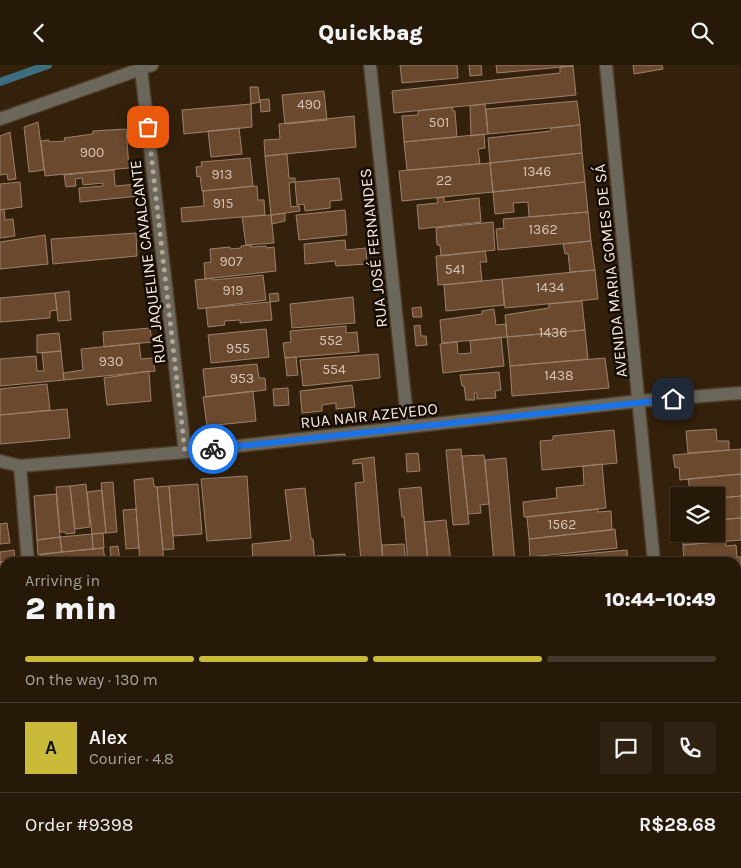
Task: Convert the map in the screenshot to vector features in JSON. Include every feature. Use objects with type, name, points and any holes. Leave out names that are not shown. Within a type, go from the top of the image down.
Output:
[{"type":"street","name":"RUA JOSÉ FERNANDES","points":[[370,65],[408,427]]},
{"type":"street","name":"AVENIDA MARIA GOMES DE SÁ","points":[[606,65],[640,401],[653,557]]},
{"type":"street","points":[[0,119],[144,66]]},
{"type":"street","name":"RUA JAQUELINE CAVALCANTE","points":[[144,66],[185,452]]},
{"type":"street","name":"RUA NAIR AZEVEDO","points":[[0,461],[20,466],[185,452],[640,401],[741,393]]},
{"type":"street","points":[[20,466],[28,557]]},
{"type":"building","points":[[400,65],[457,65],[458,78],[402,83]]},
{"type":"building","points":[[469,65],[481,65],[482,75],[470,76]]},
{"type":"building","points":[[496,65],[573,65],[573,66],[497,73]]},
{"type":"building","points":[[633,65],[662,65],[663,69],[634,74]]},
{"type":"building","points":[[573,66],[576,95],[394,113],[392,91],[560,73],[560,67]]},
{"type":"building","points":[[250,87],[258,87],[260,102],[251,104]]},
{"type":"building","points":[[324,91],[327,120],[285,124],[282,95]]},
{"type":"building","points":[[269,99],[270,111],[261,112],[260,100]]},
{"type":"building","points":[[577,101],[580,125],[488,134],[486,109]]},
{"type":"building","points":[[251,104],[252,127],[184,134],[182,110]]},
{"type":"building","points":[[485,104],[488,134],[471,136],[470,106]]},
{"type":"building","points":[[452,107],[453,111],[455,111],[457,137],[404,142],[402,116],[418,115],[418,111]]},
{"type":"building","points":[[354,116],[356,147],[265,156],[264,140],[280,139],[279,124]]},
{"type":"building","points":[[38,122],[44,170],[29,172],[24,127]]},
{"type":"building","points":[[580,125],[582,153],[490,163],[488,138],[551,131],[551,128]]},
{"type":"building","points":[[239,128],[242,154],[211,157],[208,131]]},
{"type":"building","points":[[126,129],[129,168],[45,176],[41,141],[65,141],[64,138],[93,134],[93,131]]},
{"type":"building","points":[[10,132],[16,179],[8,180],[7,174],[0,175],[0,136]]},
{"type":"building","points":[[484,134],[485,148],[478,149],[480,164],[407,170],[404,142]]},
{"type":"building","points":[[582,153],[585,182],[493,192],[490,163]]},
{"type":"building","points":[[287,154],[289,178],[295,178],[295,182],[289,183],[291,207],[299,206],[300,211],[271,215],[265,156]]},
{"type":"building","points":[[250,158],[253,186],[202,191],[200,176],[197,177],[196,167],[202,166],[201,162]]},
{"type":"building","points":[[490,163],[493,192],[402,201],[399,171]]},
{"type":"building","points":[[114,170],[115,186],[138,184],[139,196],[80,202],[79,188],[103,186],[103,183],[83,185],[82,178],[75,179],[76,186],[66,187],[64,175]]},
{"type":"building","points":[[339,178],[342,200],[330,201],[330,208],[305,211],[304,204],[297,205],[295,182]]},
{"type":"building","points":[[20,182],[22,207],[0,210],[0,184]]},
{"type":"building","points":[[585,182],[588,212],[529,217],[528,202],[513,203],[514,212],[495,214],[493,192]]},
{"type":"building","points":[[257,186],[258,200],[264,200],[265,215],[182,222],[181,208],[204,206],[203,191]]},
{"type":"building","points":[[444,197],[444,202],[479,198],[481,222],[419,229],[417,205],[438,203],[437,198]]},
{"type":"building","points":[[4,209],[5,220],[13,219],[15,236],[0,238],[0,210]]},
{"type":"building","points":[[345,210],[347,235],[299,240],[296,215]]},
{"type":"building","points":[[588,212],[591,241],[498,250],[496,229],[504,228],[503,219]]},
{"type":"building","points":[[285,213],[285,221],[272,224],[271,215]]},
{"type":"building","points":[[271,215],[274,243],[246,245],[242,217]]},
{"type":"building","points":[[493,222],[495,250],[441,256],[440,245],[437,245],[436,228]]},
{"type":"building","points":[[136,233],[137,256],[53,264],[51,239]]},
{"type":"building","points":[[45,235],[48,264],[0,269],[0,242]]},
{"type":"building","points":[[345,240],[346,250],[366,248],[367,264],[336,266],[335,261],[305,264],[304,244]]},
{"type":"building","points":[[591,241],[595,270],[570,272],[568,253],[565,254],[563,244]]},
{"type":"building","points":[[251,245],[251,247],[274,247],[276,271],[205,279],[204,263],[211,262],[210,249],[241,248],[241,246]]},
{"type":"building","points":[[485,251],[487,262],[480,262],[482,281],[438,285],[436,256]]},
{"type":"building","points":[[595,270],[598,299],[505,308],[502,279]]},
{"type":"building","points":[[263,275],[266,300],[198,309],[195,280]]},
{"type":"building","points":[[502,279],[504,305],[446,311],[444,285]]},
{"type":"building","points":[[69,291],[71,320],[58,321],[55,293]]},
{"type":"building","points":[[55,293],[57,310],[50,311],[50,318],[0,322],[0,298]]},
{"type":"building","points":[[278,293],[279,301],[270,302],[269,294]]},
{"type":"building","points":[[353,297],[355,323],[292,328],[290,304]]},
{"type":"building","points":[[582,301],[585,330],[507,337],[505,315],[549,308],[549,304]]},
{"type":"building","points":[[270,302],[272,320],[240,323],[240,320],[224,321],[225,325],[208,327],[206,308]]},
{"type":"building","points":[[421,307],[422,317],[413,317],[412,308]]},
{"type":"building","points":[[494,309],[496,325],[506,324],[507,337],[442,343],[440,320],[482,314],[482,311]]},
{"type":"building","points":[[420,325],[421,336],[426,336],[427,345],[416,346],[414,326]]},
{"type":"building","points":[[346,326],[346,333],[357,332],[359,352],[285,358],[283,343],[291,342],[290,331]]},
{"type":"building","points":[[150,328],[152,342],[104,347],[103,332]]},
{"type":"building","points":[[266,329],[269,357],[211,363],[208,335]]},
{"type":"building","points":[[585,330],[588,359],[510,366],[507,337]]},
{"type":"building","points":[[59,333],[61,351],[37,353],[37,335]]},
{"type":"building","points":[[501,337],[504,366],[443,373],[440,344],[457,342],[458,354],[471,353],[470,341]]},
{"type":"building","points":[[139,343],[141,359],[153,358],[155,371],[64,380],[63,373],[83,370],[81,349]]},
{"type":"building","points":[[61,351],[64,380],[0,386],[0,359],[36,356],[37,371],[44,371],[42,353]]},
{"type":"building","points":[[378,354],[380,378],[303,386],[300,360]]},
{"type":"building","points":[[296,357],[298,375],[287,376],[285,358]]},
{"type":"building","points":[[605,358],[609,388],[512,396],[510,366]]},
{"type":"building","points":[[257,364],[259,378],[265,378],[266,390],[206,397],[203,369]]},
{"type":"building","points":[[149,371],[151,401],[107,405],[104,378]]},
{"type":"building","points":[[499,372],[501,390],[495,391],[496,398],[477,399],[477,393],[474,393],[475,400],[466,400],[460,375]]},
{"type":"building","points":[[47,384],[50,410],[0,415],[0,389]]},
{"type":"building","points":[[352,385],[355,407],[336,409],[336,403],[322,405],[322,411],[302,413],[300,391]]},
{"type":"building","points":[[288,388],[289,405],[274,406],[273,389]]},
{"type":"building","points":[[253,391],[256,421],[207,426],[203,397]]},
{"type":"building","points":[[67,409],[70,438],[0,444],[0,415]]},
{"type":"building","points":[[716,429],[717,441],[729,441],[729,450],[688,453],[686,431]]},
{"type":"building","points":[[614,430],[617,463],[542,470],[540,441],[553,440],[553,436]]},
{"type":"building","points":[[461,449],[469,524],[453,525],[446,450]]},
{"type":"building","points":[[741,449],[741,474],[680,480],[679,467],[675,468],[673,455]]},
{"type":"building","points":[[418,453],[420,471],[407,472],[406,454]]},
{"type":"building","points":[[484,455],[489,504],[480,505],[481,513],[468,514],[462,456]]},
{"type":"building","points":[[374,457],[382,557],[361,557],[355,483],[364,482],[362,463],[353,464],[353,460]]},
{"type":"building","points":[[506,458],[514,557],[493,557],[485,460]]},
{"type":"building","points":[[602,464],[606,508],[524,517],[523,502],[557,498],[556,488],[584,485],[583,466]]},
{"type":"building","points":[[741,474],[741,496],[725,497],[725,487],[689,487],[688,479]]},
{"type":"building","points":[[247,476],[251,538],[207,541],[201,479]]},
{"type":"building","points":[[153,478],[154,486],[157,487],[163,557],[140,557],[134,480]]},
{"type":"building","points":[[113,482],[117,532],[106,533],[101,483]]},
{"type":"building","points":[[86,484],[90,527],[75,529],[70,486]]},
{"type":"building","points":[[198,484],[202,534],[173,536],[169,486]]},
{"type":"building","points":[[70,486],[75,533],[66,534],[65,532],[60,532],[56,487]]},
{"type":"building","points":[[169,486],[174,549],[163,550],[157,487]]},
{"type":"building","points":[[421,487],[428,557],[407,557],[399,489]]},
{"type":"building","points":[[305,488],[315,557],[253,557],[252,544],[291,540],[285,490]]},
{"type":"building","points":[[102,490],[106,533],[92,534],[87,492]]},
{"type":"building","points":[[56,494],[60,537],[37,540],[34,496]]},
{"type":"building","points":[[741,496],[741,518],[725,519],[725,498]]},
{"type":"building","points":[[136,509],[139,548],[126,549],[123,510]]},
{"type":"building","points":[[598,509],[598,512],[611,511],[612,530],[529,539],[527,517]]},
{"type":"building","points":[[741,518],[741,540],[725,541],[725,519]]},
{"type":"building","points":[[446,520],[450,557],[427,557],[424,522]]},
{"type":"building","points":[[7,523],[10,543],[0,544],[0,524]]},
{"type":"building","points":[[615,529],[617,548],[530,557],[529,539]]},
{"type":"building","points":[[103,533],[104,548],[93,549],[92,534]]},
{"type":"building","points":[[92,534],[93,549],[62,552],[60,537]]},
{"type":"building","points":[[60,537],[62,552],[38,555],[37,540]]},
{"type":"building","points":[[726,541],[726,546],[736,545],[737,557],[684,557],[683,545]]},
{"type":"building","points":[[682,542],[718,542],[683,545]]},
{"type":"building","points":[[404,544],[405,557],[383,557],[382,545]]},
{"type":"building","points":[[118,546],[119,557],[111,557],[110,547]]},
{"type":"building","points":[[103,548],[105,557],[41,557],[41,554]]},
{"type":"building","points":[[14,550],[15,557],[0,557],[0,552]]},
{"type":"building","points":[[627,550],[628,557],[548,557]]},
{"type":"building","points":[[345,554],[345,557],[316,556]]},
{"type":"waterway","points":[[0,82],[48,65]]},
{"type":"way so far","points":[[148,127],[185,452],[213,449]]},
{"type":"route","points":[[213,449],[620,403],[673,399]]}]
